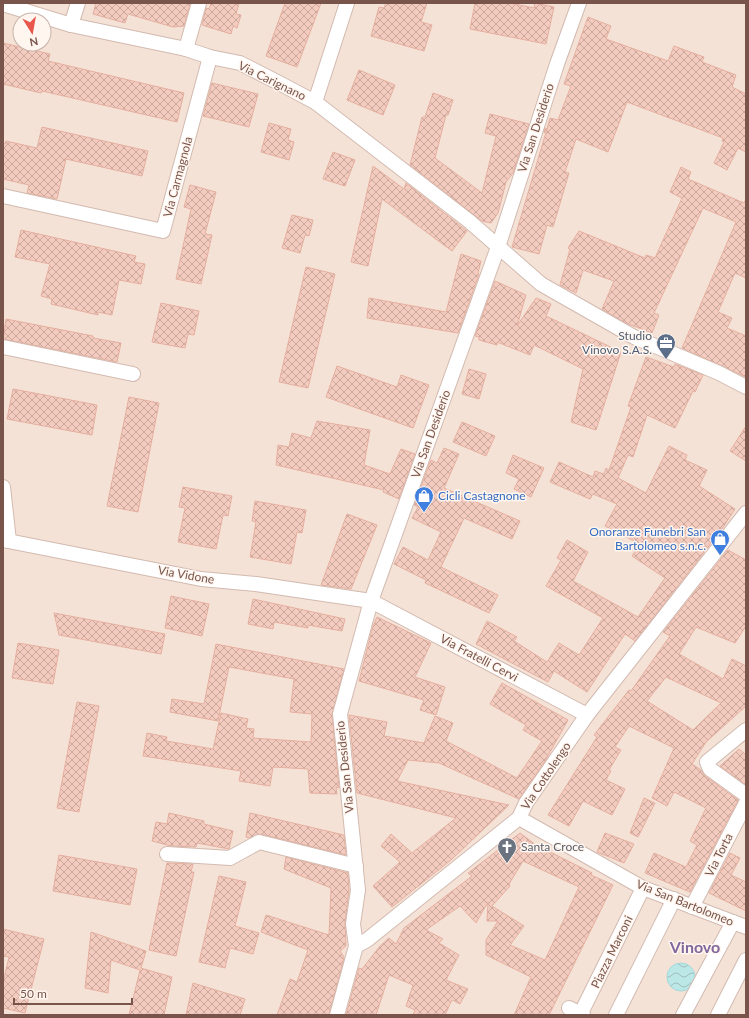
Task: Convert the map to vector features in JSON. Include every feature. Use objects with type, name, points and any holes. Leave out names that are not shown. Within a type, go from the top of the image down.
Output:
[{"type":"street","points":[[71,25],[78,3]]},
{"type":"street","points":[[186,49],[199,3]]},
{"type":"street","points":[[315,102],[347,3]]},
{"type":"street","name":"Via San Desiderio","points":[[356,946],[353,924],[358,890],[340,714],[371,601],[498,247],[557,64],[579,3]]},
{"type":"street","name":"Via Carignano","points":[[3,4],[71,25],[186,49],[210,57],[240,63],[315,102],[469,221],[541,284],[634,337],[719,373],[746,387]]},
{"type":"street","name":"Via Carmagnola","points":[[3,196],[163,231],[210,57]]},
{"type":"street","points":[[3,347],[133,374]]},
{"type":"street","points":[[3,487],[6,540]]},
{"type":"street","name":"Via Cottolengo","points":[[356,946],[367,940],[519,818],[526,803],[587,716],[746,513]]},
{"type":"street","name":"Via Vidone","points":[[6,540],[201,579],[256,584],[371,601]]},
{"type":"street","name":"Via Fratelli Cervi","points":[[371,601],[587,716]]},
{"type":"street","points":[[746,730],[707,762],[710,769],[746,795]]},
{"type":"street","name":"Via Torta","points":[[692,906],[746,803]]},
{"type":"street","name":"Via San Bartolomeo","points":[[519,818],[643,888],[739,925]]},
{"type":"street","points":[[167,854],[230,858],[259,842],[356,866]]},
{"type":"street","name":"Piazza Marconi","points":[[578,1013],[643,888]]},
{"type":"street","points":[[616,1015],[674,899]]},
{"type":"street","points":[[683,1015],[739,925]]},
{"type":"street","points":[[337,1015],[356,946]]},
{"type":"street","points":[[718,1015],[746,960]]},
{"type":"shaded area","points":[[3,3],[746,3],[746,1015],[3,1015]]},
{"type":"water","points":[[681,963],[691,967],[695,977],[691,987],[681,991],[671,987],[667,977],[671,967]]},
{"type":"building","points":[[96,3],[190,3],[184,26],[173,27],[128,14],[125,23],[93,14]]},
{"type":"building","points":[[211,3],[239,3],[236,14],[241,15],[237,28],[233,26],[231,34],[202,25],[206,8],[209,9]]},
{"type":"building","points":[[285,3],[321,3],[297,67],[266,56]]},
{"type":"building","points":[[386,3],[427,3],[421,22],[432,25],[424,51],[371,36],[379,7],[384,8]]},
{"type":"building","points":[[475,3],[510,3],[534,8],[535,3],[554,7],[546,44],[470,29]]},
{"type":"building","points":[[588,17],[611,26],[606,39],[668,61],[674,46],[704,57],[702,62],[736,75],[732,87],[746,94],[746,152],[738,148],[727,170],[714,163],[724,142],[722,141],[723,138],[627,102],[608,152],[576,139],[565,172],[569,173],[553,227],[547,225],[539,254],[512,247],[550,118],[558,120],[571,86],[564,84]]},
{"type":"building","points":[[3,43],[12,45],[12,52],[41,52],[50,54],[48,61],[184,93],[177,122],[42,91],[41,93],[3,84]]},
{"type":"building","points":[[359,70],[395,85],[383,115],[347,100]]},
{"type":"building","points":[[212,83],[258,94],[249,127],[203,116]]},
{"type":"building","points":[[433,93],[453,100],[448,115],[446,115],[435,158],[482,193],[496,136],[485,133],[490,114],[529,124],[513,173],[506,182],[498,213],[491,223],[482,221],[410,165],[422,117],[425,117]]},
{"type":"building","points":[[269,123],[291,129],[288,140],[294,142],[289,160],[261,152]]},
{"type":"building","points":[[42,127],[148,151],[142,176],[66,159],[57,199],[27,193],[29,185],[3,179],[3,143],[5,144],[6,141],[37,148]]},
{"type":"building","points":[[333,152],[355,160],[345,186],[323,179]]},
{"type":"building","points":[[373,166],[404,189],[406,183],[467,231],[452,251],[382,199],[368,266],[351,262]]},
{"type":"building","points":[[681,167],[691,172],[688,179],[744,203],[746,199],[746,278],[735,273],[718,312],[732,318],[727,328],[746,336],[746,377],[682,348],[736,222],[703,208],[654,313],[659,315],[652,333],[626,323],[602,309],[614,281],[583,270],[576,293],[560,285],[570,249],[568,248],[579,231],[645,258],[646,255],[655,258],[682,198],[670,192]]},
{"type":"building","points":[[190,185],[216,192],[205,234],[212,235],[201,284],[176,279],[191,209],[184,207]]},
{"type":"building","points":[[292,215],[313,220],[309,236],[305,235],[300,253],[282,248]]},
{"type":"building","points":[[21,230],[136,256],[134,262],[145,264],[141,284],[119,280],[112,315],[98,312],[98,315],[51,304],[52,299],[41,296],[50,264],[15,257]]},
{"type":"building","points":[[461,254],[481,261],[479,274],[458,333],[367,318],[369,298],[446,312]]},
{"type":"building","points":[[306,267],[335,274],[308,388],[279,382]]},
{"type":"building","points":[[495,281],[526,295],[517,326],[536,298],[551,304],[546,316],[621,352],[596,430],[571,422],[583,369],[534,345],[530,355],[497,342],[497,345],[479,340],[479,337],[475,336]]},
{"type":"building","points":[[161,303],[199,311],[194,335],[188,334],[185,348],[152,342]]},
{"type":"building","points":[[6,319],[121,343],[117,362],[3,339]]},
{"type":"building","points":[[646,357],[674,367],[675,364],[703,375],[695,392],[693,391],[675,428],[647,415],[633,457],[628,455],[618,478],[646,493],[669,446],[687,455],[685,460],[707,470],[699,486],[735,509],[722,529],[635,641],[625,634],[587,692],[554,671],[548,682],[476,644],[487,621],[517,637],[514,641],[547,662],[559,643],[579,655],[603,618],[546,586],[561,560],[557,558],[567,540],[588,552],[573,581],[638,617],[665,578],[632,556],[640,544],[605,526],[617,504],[593,494],[590,499],[550,482],[559,462],[593,477],[595,471],[604,474],[606,468],[609,470],[631,407],[628,406]]},
{"type":"building","points":[[337,366],[397,387],[401,375],[429,385],[413,428],[326,397]]},
{"type":"building","points":[[469,369],[486,374],[479,399],[462,394]]},
{"type":"building","points":[[13,389],[97,405],[92,435],[7,419]]},
{"type":"building","points":[[129,397],[159,403],[138,512],[107,506]]},
{"type":"building","points":[[317,421],[370,430],[364,465],[390,474],[401,449],[415,454],[399,499],[383,492],[384,490],[276,465],[278,445],[289,447],[292,433],[311,438]]},
{"type":"building","points":[[462,422],[495,436],[486,456],[453,442]]},
{"type":"building","points":[[746,426],[746,461],[730,451]]},
{"type":"building","points":[[444,448],[459,454],[444,488],[520,521],[512,539],[464,518],[441,567],[498,595],[489,613],[425,583],[426,580],[394,564],[403,547],[428,560],[441,532],[412,518],[418,507],[414,505],[431,460],[437,463]]},
{"type":"building","points":[[513,455],[544,468],[531,497],[514,489],[519,479],[506,473]]},
{"type":"building","points":[[183,487],[232,496],[228,516],[223,515],[216,549],[178,542],[185,508],[179,507]]},
{"type":"building","points":[[255,501],[306,510],[302,533],[297,532],[291,564],[250,557],[256,522],[252,521]]},
{"type":"building","points":[[347,514],[377,525],[351,589],[321,585]]},
{"type":"building","points":[[728,550],[746,560],[746,626],[735,643],[696,627],[679,654],[723,679],[732,659],[746,666],[746,706],[706,742],[692,764],[701,770],[705,776],[738,800],[690,892],[645,873],[654,853],[686,867],[697,845],[690,841],[706,808],[674,792],[667,806],[652,798],[674,748],[629,726],[615,747],[621,750],[609,770],[611,771],[606,780],[625,789],[612,815],[583,801],[569,826],[548,815],[597,737],[594,735],[629,690],[631,691],[670,636],[663,632]],"holes":[[[666,677],[721,703],[693,730],[647,701]]]},
{"type":"building","points":[[171,596],[209,604],[202,636],[165,628]]},
{"type":"building","points":[[253,599],[345,619],[342,631],[308,625],[308,628],[274,622],[273,629],[248,624]]},
{"type":"building","points":[[54,613],[165,634],[161,654],[59,635]]},
{"type":"building","points":[[377,617],[431,643],[415,677],[445,687],[436,715],[420,710],[424,700],[359,681],[373,626]]},
{"type":"building","points":[[18,643],[59,650],[53,684],[12,678]]},
{"type":"building","points":[[216,644],[344,669],[332,715],[339,788],[336,787],[337,794],[310,793],[308,769],[273,767],[270,786],[239,781],[241,771],[143,756],[147,733],[167,737],[166,741],[213,749],[221,713],[248,719],[246,728],[254,729],[253,738],[311,742],[312,714],[290,712],[294,679],[229,667],[218,721],[170,712],[172,699],[204,704]]},
{"type":"building","points":[[502,683],[568,720],[545,761],[519,799],[439,763],[408,760],[397,781],[509,805],[451,860],[392,907],[373,886],[400,862],[381,846],[391,834],[412,853],[456,818],[357,793],[349,715],[387,722],[384,736],[424,743],[435,716],[453,723],[446,741],[517,778],[542,741],[523,730],[526,725],[490,704]]},
{"type":"building","points":[[77,702],[99,706],[79,812],[57,808]]},
{"type":"building","points":[[739,749],[746,755],[746,785],[720,766]]},
{"type":"building","points":[[644,798],[655,803],[638,837],[630,833]]},
{"type":"building","points":[[169,813],[204,821],[204,824],[233,831],[229,849],[197,843],[196,847],[171,846],[152,841],[156,822],[167,824]]},
{"type":"building","points":[[250,813],[344,835],[346,855],[261,834],[250,838],[246,837]]},
{"type":"building","points":[[520,833],[536,845],[592,873],[591,875],[613,885],[549,1015],[514,1015],[531,977],[486,955],[486,940],[498,921],[487,921],[488,902],[476,923],[460,906],[426,930],[443,939],[439,943],[459,955],[446,980],[468,989],[460,1004],[452,1000],[445,1015],[413,1015],[415,1010],[406,1006],[413,985],[389,975],[376,1015],[346,1015],[359,968],[362,969],[380,946],[389,938],[396,944],[404,928],[472,876],[468,873]],"holes":[[[523,861],[579,887],[545,960],[510,945],[524,926],[492,906],[510,886],[509,884]]]},
{"type":"building","points":[[605,833],[634,844],[624,863],[597,852]]},
{"type":"building","points":[[730,853],[740,858],[731,875],[746,882],[746,911],[709,893]]},
{"type":"building","points":[[59,855],[137,869],[130,905],[53,891]]},
{"type":"building","points":[[286,857],[348,873],[349,890],[345,923],[346,946],[340,951],[344,957],[329,1015],[277,1015],[290,979],[297,982],[308,950],[261,932],[266,915],[329,935],[331,888],[284,869]]},
{"type":"building","points":[[167,863],[193,864],[191,872],[194,872],[176,956],[149,950]]},
{"type":"building","points":[[219,876],[246,882],[235,926],[259,933],[253,954],[230,948],[225,968],[199,962]]},
{"type":"building","points":[[3,929],[44,939],[25,1013],[3,1008],[3,983],[9,957],[3,956]]},
{"type":"building","points":[[91,932],[146,951],[141,968],[172,977],[164,1015],[129,1015],[140,970],[111,960],[108,993],[85,988]]},
{"type":"building","points":[[193,983],[245,999],[240,1015],[186,1015]]},
{"type":"place","name":"Studio Vinovo S.A.S.","points":[[666,360]]},
{"type":"place","name":"Cicli Castagnone","points":[[424,513]]},
{"type":"place","name":"Onoranze Funebri San Bartolomeo s.n.c.","points":[[720,556]]},
{"type":"place","name":"Santa Croce","points":[[507,864]]},
{"type":"district","name":"Vinovo","points":[[695,947]]}]
